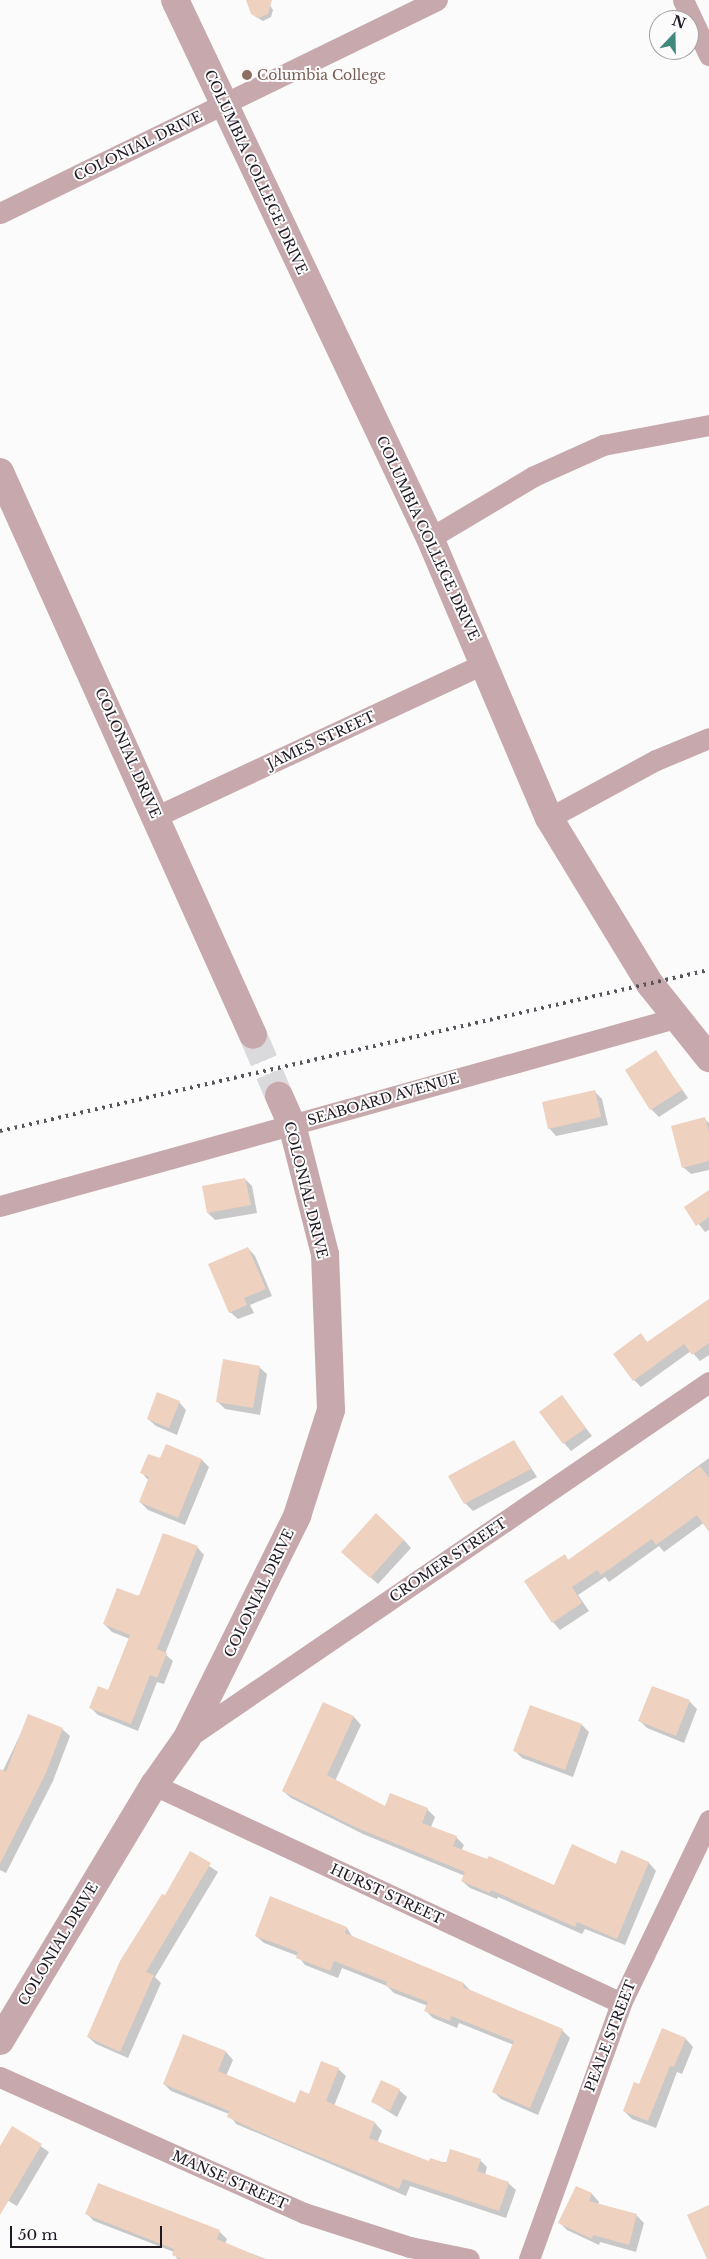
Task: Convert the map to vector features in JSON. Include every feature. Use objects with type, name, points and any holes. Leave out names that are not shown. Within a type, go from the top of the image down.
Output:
[{"type":"street","name":"COLUMBIA COLLEGE DRIVE","points":[[175,0],[430,538],[549,818],[650,984],[709,1058]]},
{"type":"street","name":"COLONIAL DRIVE","points":[[0,213],[437,0]]},
{"type":"street","points":[[683,0],[709,56]]},
{"type":"street","points":[[430,538],[534,476],[603,445],[709,425]]},
{"type":"street","name":"COLONIAL DRIVE","points":[[0,472],[157,816],[253,1035]]},
{"type":"street","name":"JAMES STREET","points":[[157,816],[485,664]]},
{"type":"street","points":[[549,818],[656,760],[709,738]]},
{"type":"street","name":"SEABOARD AVENUE","points":[[0,1206],[678,1017]]},
{"type":"street","name":"COLONIAL DRIVE","points":[[0,2041],[154,1784],[187,1738],[297,1516],[331,1410],[325,1254],[292,1125],[279,1096]]},
{"type":"street","name":"CROMER STREET","points":[[187,1738],[709,1382]]},
{"type":"street","name":"HURST STREET","points":[[154,1784],[621,2003]]},
{"type":"street","name":"PEALE STREET","points":[[528,2259],[621,2003],[709,1822]]},
{"type":"street","name":"MANSE STREET","points":[[0,2077],[304,2213],[410,2247],[469,2259]]},
{"type":"building","points":[[246,0],[272,0],[268,14],[259,18],[251,14]]},
{"type":"building","points":[[656,1050],[682,1090],[650,1110],[625,1070]]},
{"type":"building","points":[[595,1090],[601,1117],[548,1129],[542,1102]]},
{"type":"building","points":[[705,1117],[709,1133],[709,1161],[682,1168],[671,1126]]},
{"type":"building","points":[[245,1178],[251,1205],[207,1213],[202,1186]]},
{"type":"building","points":[[709,1190],[709,1217],[696,1226],[684,1207]]},
{"type":"building","points":[[248,1247],[266,1289],[244,1298],[247,1305],[229,1313],[208,1264]]},
{"type":"building","points":[[709,1299],[709,1343],[692,1355],[684,1344],[633,1381],[613,1354],[641,1333],[647,1342]]},
{"type":"building","points":[[223,1359],[260,1366],[253,1408],[216,1402]]},
{"type":"building","points":[[157,1392],[180,1401],[169,1428],[147,1419]]},
{"type":"building","points":[[562,1395],[586,1428],[563,1444],[539,1412]]},
{"type":"building","points":[[514,1440],[531,1469],[464,1504],[448,1476]]},
{"type":"building","points":[[166,1444],[202,1459],[178,1518],[139,1502],[149,1477],[140,1473],[148,1454],[160,1458]]},
{"type":"building","points":[[700,1466],[709,1478],[709,1532],[697,1515],[656,1545],[652,1539],[601,1575],[597,1570],[572,1587],[582,1603],[552,1623],[524,1581],[565,1554],[568,1560]]},
{"type":"building","points":[[376,1513],[404,1540],[370,1578],[341,1552]]},
{"type":"building","points":[[163,1533],[198,1546],[157,1649],[167,1653],[157,1678],[150,1675],[131,1724],[89,1708],[98,1686],[108,1690],[130,1635],[103,1624],[117,1588],[139,1596]]},
{"type":"building","points":[[652,1686],[690,1700],[676,1736],[638,1721]]},
{"type":"building","points":[[323,1702],[354,1716],[327,1775],[385,1806],[390,1793],[428,1808],[422,1823],[457,1836],[453,1846],[487,1859],[489,1856],[554,1885],[572,1844],[616,1864],[621,1850],[649,1862],[617,1939],[577,1922],[575,1927],[491,1890],[490,1893],[461,1881],[465,1872],[355,1827],[282,1791]]},
{"type":"building","points":[[530,1705],[582,1724],[565,1770],[513,1751]]},
{"type":"building","points":[[28,1714],[63,1728],[46,1773],[0,1864],[0,1769],[6,1772]]},
{"type":"building","points":[[190,1851],[211,1863],[146,1972],[154,1975],[120,2052],[87,2037],[120,1961],[162,1894],[165,1895]]},
{"type":"building","points":[[270,1896],[347,1927],[345,1933],[464,1983],[463,1987],[563,2029],[530,2108],[492,2092],[514,2041],[451,2016],[450,2021],[424,2011],[428,2002],[386,1986],[387,1982],[334,1961],[330,1971],[296,1958],[298,1952],[255,1936]]},
{"type":"building","points":[[662,2028],[686,2038],[674,2067],[670,2066],[648,2121],[623,2111],[634,2082],[639,2084]]},
{"type":"building","points":[[183,2034],[226,2051],[218,2071],[295,2103],[300,2090],[309,2094],[321,2061],[339,2068],[326,2101],[375,2122],[369,2138],[429,2161],[430,2158],[446,2163],[450,2149],[481,2159],[477,2171],[509,2182],[499,2211],[403,2179],[399,2189],[280,2141],[227,2117],[229,2111],[163,2084]]},
{"type":"building","points":[[381,2080],[400,2089],[390,2111],[371,2102]]},
{"type":"building","points":[[12,2126],[42,2144],[0,2215],[0,2146]]},
{"type":"building","points":[[98,2183],[220,2230],[217,2239],[264,2259],[181,2259],[172,2255],[174,2249],[85,2214]]},
{"type":"building","points":[[576,2186],[592,2193],[589,2201],[637,2214],[629,2245],[593,2235],[592,2239],[558,2223]]},
{"type":"building","points":[[709,2205],[709,2259],[707,2259],[687,2215]]},
{"type":"tunnel","points":[[253,1035],[279,1096]]},
{"type":"railway","points":[[0,1131],[709,970]]},
{"type":"place","name":"Columbia College","points":[[247,75]]}]
